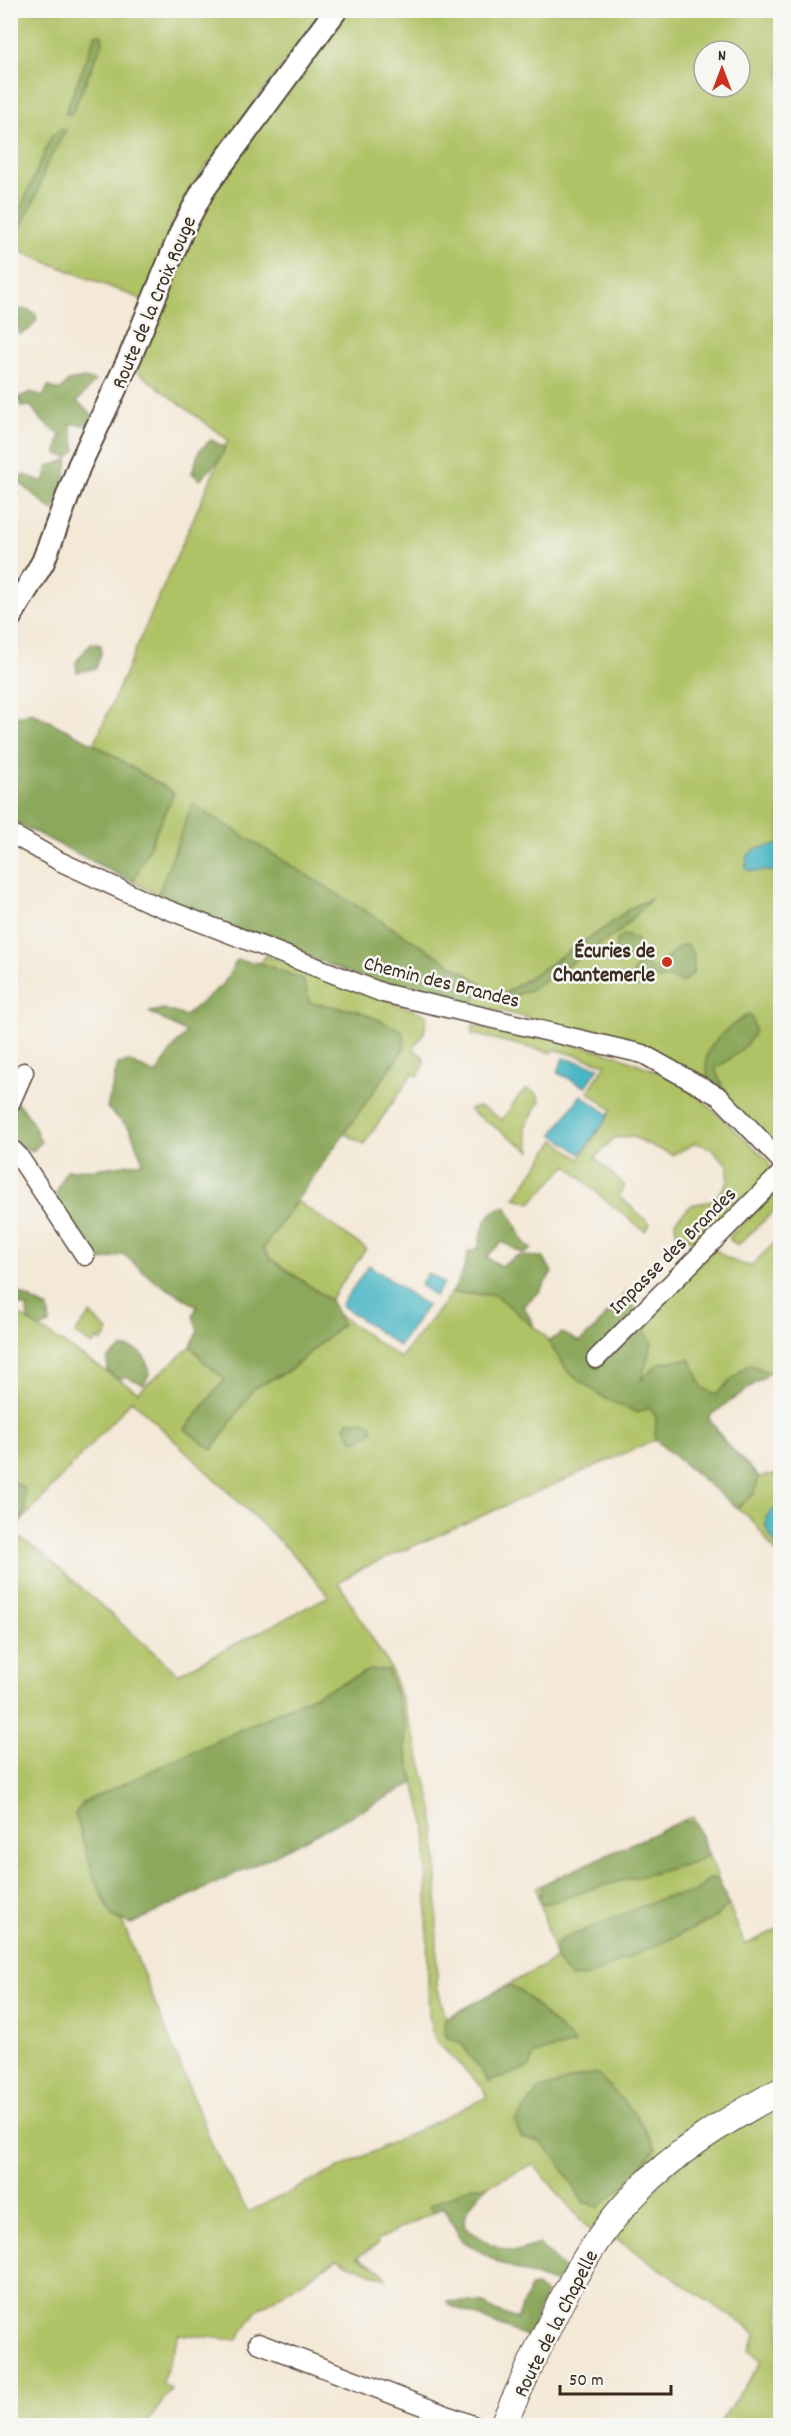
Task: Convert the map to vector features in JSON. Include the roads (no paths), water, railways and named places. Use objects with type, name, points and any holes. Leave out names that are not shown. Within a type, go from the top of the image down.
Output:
[{"type":"main road","name":"Route de la Chapelle","points":[[502,2426],[573,2279],[601,2236],[635,2194],[667,2164],[709,2133],[780,2091]]},
{"type":"street","name":"Route de la Croix Rouge","points":[[10,617],[43,562],[79,466],[130,357],[183,228],[204,189],[336,10]]},
{"type":"street","name":"Chemin des Brandes","points":[[10,833],[59,861],[148,902],[383,993],[643,1054],[720,1097],[780,1160]]},
{"type":"street","points":[[10,1104],[24,1072]]},
{"type":"street","points":[[10,1148],[18,1155],[84,1256]]},
{"type":"street","name":"Impasse des Brandes","points":[[596,1359],[780,1174]]},
{"type":"street","points":[[258,2343],[475,2426]]},
{"type":"water","points":[[780,844],[780,871],[750,871],[746,868],[747,856],[756,849]]},
{"type":"water","points":[[563,1058],[599,1067],[586,1087],[558,1073]]},
{"type":"water","points":[[581,1095],[609,1115],[581,1154],[553,1134]]},
{"type":"water","points":[[369,1265],[427,1306],[399,1346],[341,1305]]},
{"type":"water","points":[[428,1273],[444,1283],[435,1296],[420,1285]]},
{"type":"water","points":[[773,1510],[780,1510],[780,1550],[766,1525],[766,1519]]},
{"type":"place","name":"Écuries de Chantemerle","points":[[667,962]]}]
